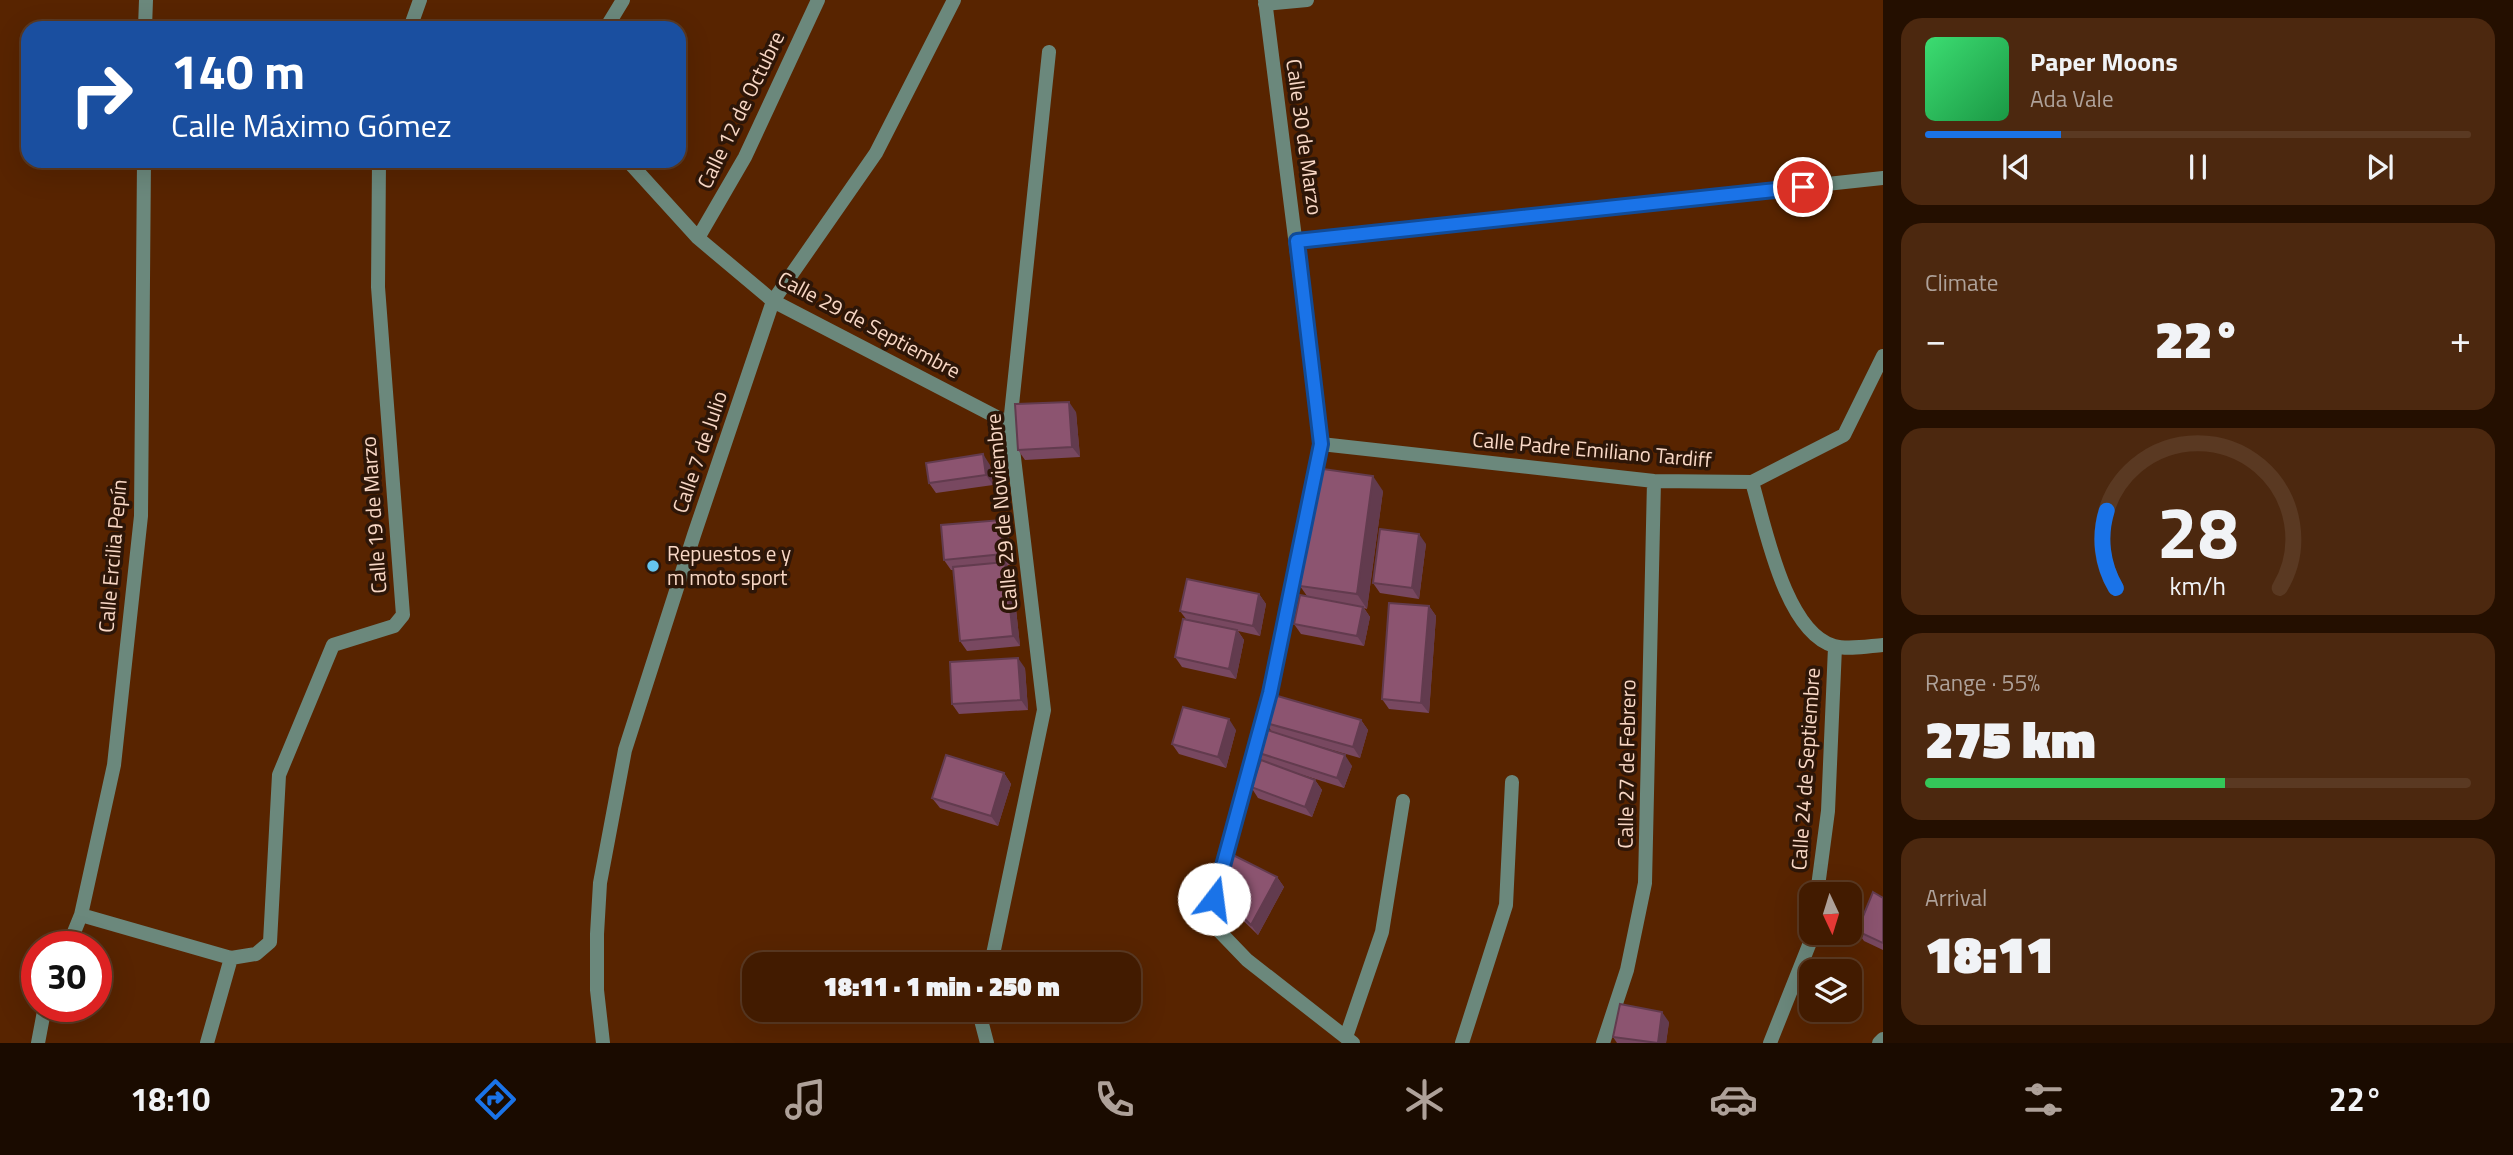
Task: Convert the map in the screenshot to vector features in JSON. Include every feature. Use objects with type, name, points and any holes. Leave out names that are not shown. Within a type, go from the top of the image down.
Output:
[{"type":"street","points":[[145,21],[146,0]]},
{"type":"street","points":[[412,21],[420,0]]},
{"type":"street","points":[[610,21],[623,0]]},
{"type":"street","name":"Calle 12 de Octubre","points":[[698,238],[744,157],[818,0]]},
{"type":"street","name":"Calle 7 de Julio","points":[[603,1043],[597,990],[600,883],[625,750],[694,535],[773,301],[876,153],[954,0]]},
{"type":"street","points":[[1265,2],[1307,0]]},
{"type":"street","name":"Calle 30 de Marzo","points":[[1265,2],[1321,444],[1270,693],[1214,899],[1221,933],[1247,960],[1349,1040]]},
{"type":"street","name":"Calle 29 de Noviembre","points":[[994,952],[1044,710],[1010,425],[1049,52]]},
{"type":"street","name":"Calle Ercilia Pepín","points":[[74,931],[81,915],[114,765],[141,516],[144,168]]},
{"type":"street","name":"Calle 19 de Marzo","points":[[231,958],[256,954],[270,942],[279,775],[333,645],[394,626],[403,615],[378,287],[379,168]]},
{"type":"street","name":"Calle 29 de Septiembre","points":[[634,168],[698,238],[773,301],[1010,425]]},
{"type":"street","points":[[1297,241],[1883,178]]},
{"type":"street","name":"Calle Padre Emiliano Tardiff","points":[[1321,444],[1654,481],[1752,482],[1844,435],[1883,356]]},
{"type":"street","name":"Calle 27 de Febrero","points":[[1603,1043],[1627,970],[1645,883],[1654,481]]},
{"type":"street","points":[[1752,482],[1784,590],[1812,634],[1835,647],[1883,645]]},
{"type":"street","name":"Calle 24 de Septiembre","points":[[1819,882],[1828,811],[1835,647]]},
{"type":"street","points":[[1462,1043],[1506,905],[1513,782]]},
{"type":"street","points":[[1349,1040],[1382,932],[1403,801]]},
{"type":"street","points":[[81,915],[231,958],[207,1043]]},
{"type":"street","points":[[1770,1043],[1809,945]]},
{"type":"street","points":[[38,1043],[42,1022]]},
{"type":"street","points":[[982,1022],[987,1043]]},
{"type":"street","points":[[1879,1043],[1883,1039]]},
{"type":"building","points":[[1069,402],[1072,447],[1018,450],[1015,404]]},
{"type":"building","points":[[983,454],[986,475],[929,483],[926,463]]},
{"type":"building","points":[[1316,468],[1373,476],[1357,594],[1300,586]]},
{"type":"building","points":[[1001,520],[1003,554],[944,560],[941,525]]},
{"type":"building","points":[[1380,529],[1419,534],[1412,588],[1373,583]]},
{"type":"building","points":[[1005,562],[1013,636],[960,641],[953,567]]},
{"type":"building","points":[[1187,579],[1259,594],[1253,626],[1180,611]]},
{"type":"building","points":[[1300,595],[1363,607],[1357,636],[1294,624]]},
{"type":"building","points":[[1389,603],[1429,606],[1421,703],[1382,699]]},
{"type":"building","points":[[1183,619],[1237,630],[1229,669],[1175,657]]},
{"type":"building","points":[[1018,658],[1021,700],[952,704],[950,662]]},
{"type":"building","points":[[1274,695],[1361,720],[1353,747],[1266,723]]},
{"type":"building","points":[[1183,707],[1229,719],[1218,757],[1172,744]]},
{"type":"building","points":[[1264,729],[1345,755],[1337,778],[1256,752]]},
{"type":"building","points":[[946,755],[1004,773],[991,816],[932,798]]},
{"type":"building","points":[[1261,760],[1315,780],[1305,807],[1251,787]]},
{"type":"building","points":[[1231,854],[1277,877],[1251,925],[1215,890]]},
{"type":"building","points":[[1873,892],[1883,898],[1883,943],[1862,933],[1862,919]]},
{"type":"building","points":[[1620,1004],[1662,1012],[1658,1043],[1613,1037]]},
{"type":"place","name":"Repuestos e y m moto sport","points":[[653,566]]},
{"type":"route","points":[[1214,899],[1270,693],[1321,444],[1297,241],[1803,187]]}]
